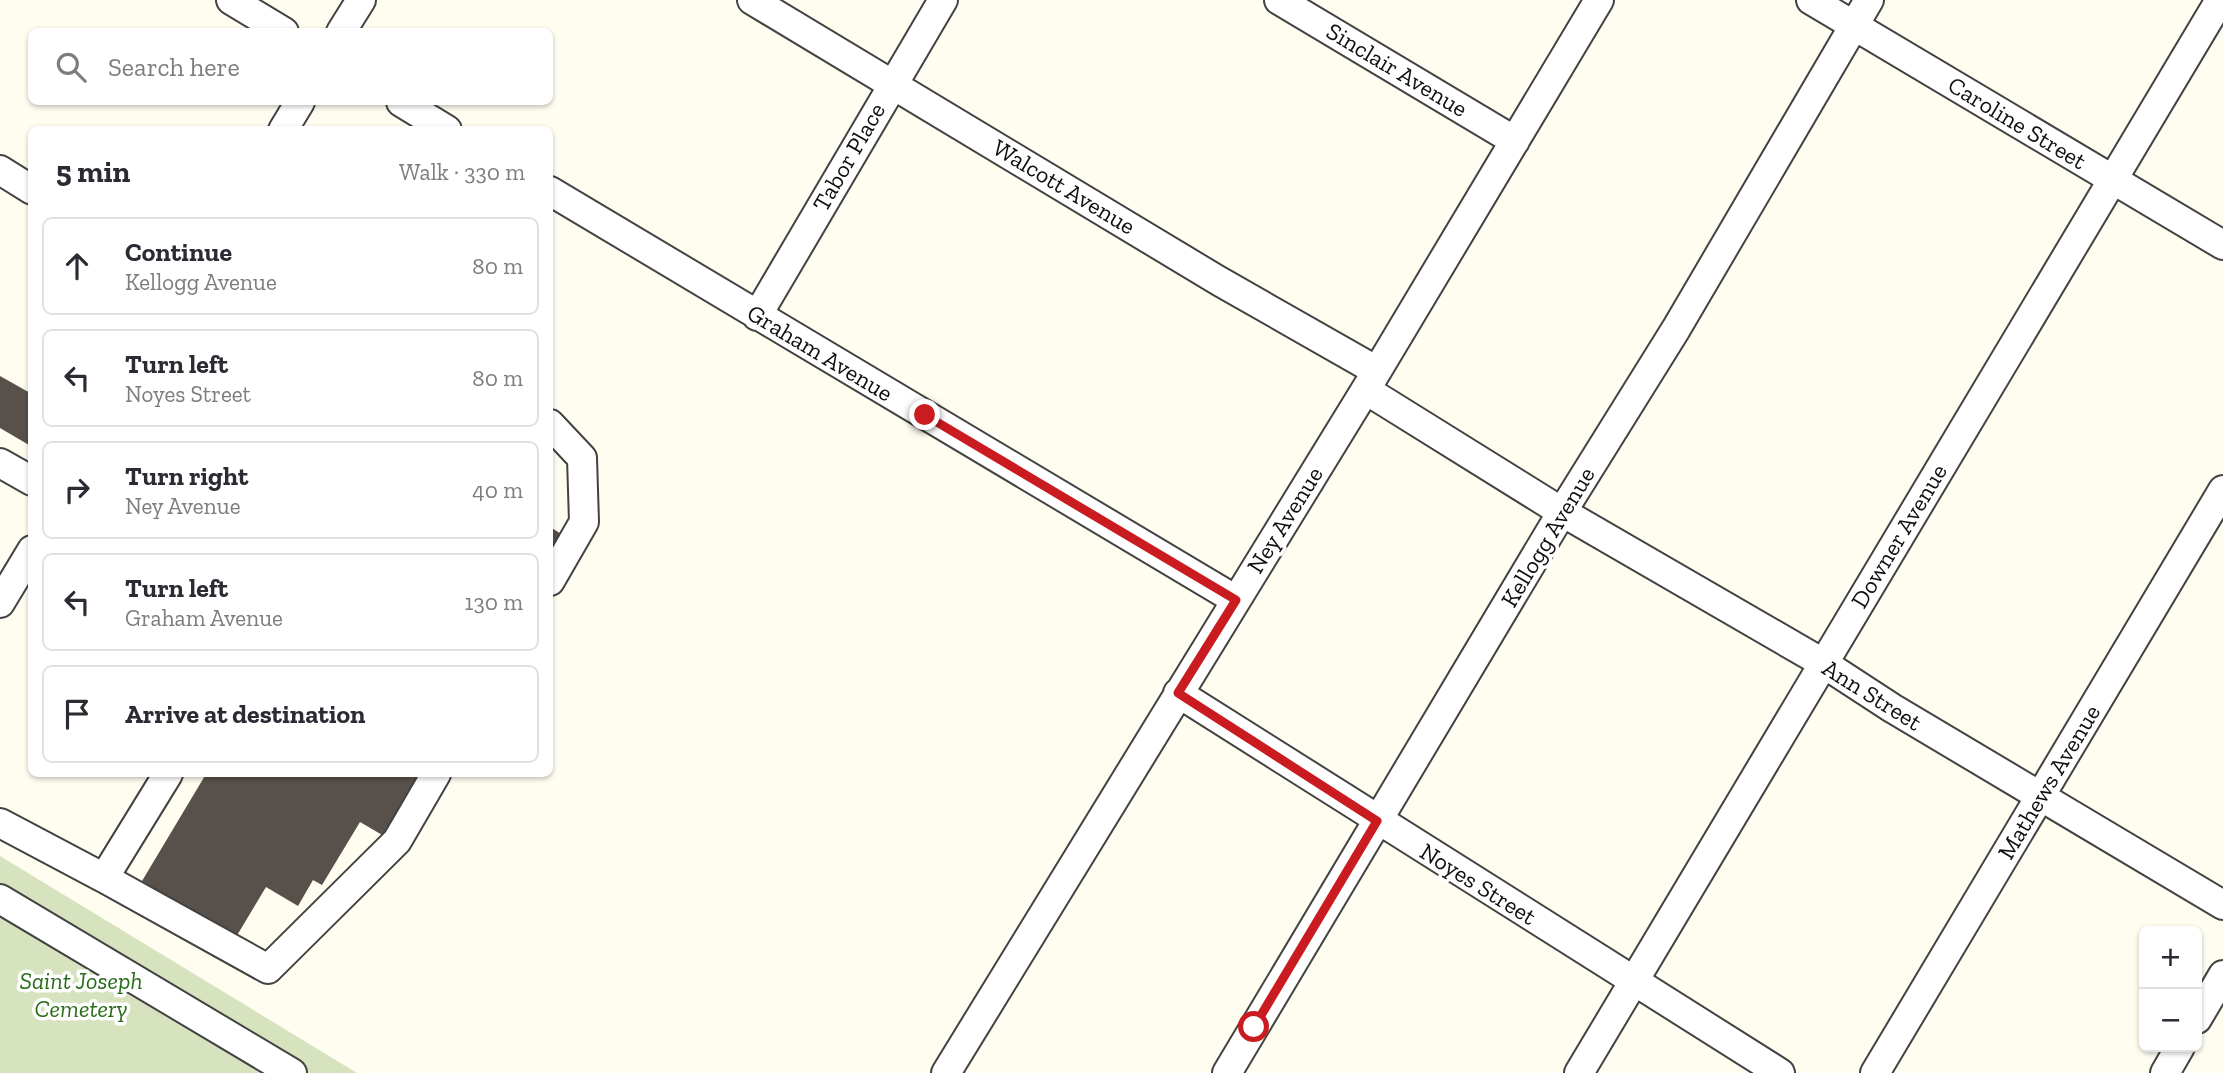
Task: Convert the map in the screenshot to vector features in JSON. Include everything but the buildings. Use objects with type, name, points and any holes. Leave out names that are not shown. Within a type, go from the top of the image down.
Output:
[{"type":"street","points":[[231,0],[277,28]]},
{"type":"street","points":[[344,28],[361,0]]},
{"type":"street","name":"Walcott Avenue","points":[[752,0],[1219,281],[1371,380],[1520,486]]},
{"type":"street","name":"Tabor Place","points":[[757,316],[943,0]]},
{"type":"street","name":"Sinclair Avenue","points":[[1279,0],[1515,141]]},
{"type":"street","name":"Ney Avenue","points":[[946,1073],[1371,380],[1599,0]]},
{"type":"street","name":"Caroline Street","points":[[1811,0],[2223,245]]},
{"type":"street","name":"Kellogg Avenue","points":[[1227,1073],[1562,512],[1676,329],[1869,0]]},
{"type":"street","name":"Downer Avenue","points":[[1579,1073],[2220,0]]},
{"type":"street","points":[[285,126],[298,105]]},
{"type":"street","points":[[406,105],[440,126]]},
{"type":"street","points":[[0,170],[28,188]]},
{"type":"street","name":"Graham Avenue","points":[[553,193],[1236,600]]},
{"type":"street","points":[[553,427],[582,458],[584,522],[553,576]]},
{"type":"street","points":[[0,463],[28,479]]},
{"type":"street","name":"Ann Street","points":[[1520,486],[1823,663],[2040,797],[2223,905]]},
{"type":"street","name":"Mathews Avenue","points":[[1875,1073],[2223,490]]},
{"type":"street","points":[[0,603],[28,557]]},
{"type":"street","name":"Noyes Street","points":[[1178,693],[1780,1073]]},
{"type":"street","points":[[104,878],[166,777]]},
{"type":"street","points":[[0,822],[268,969],[397,841],[434,777]]},
{"type":"street","points":[[0,899],[292,1073]]},
{"type":"street","points":[[2202,1011],[2223,975]]},
{"type":"street","points":[[2165,1073],[2177,1052]]},
{"type":"green space","name":"Saint Joseph Cemetery","points":[[0,856],[357,1073],[0,1073]]},
{"type":"route","points":[[925,415],[1236,600],[1178,693],[1377,821],[1254,1027]]}]
